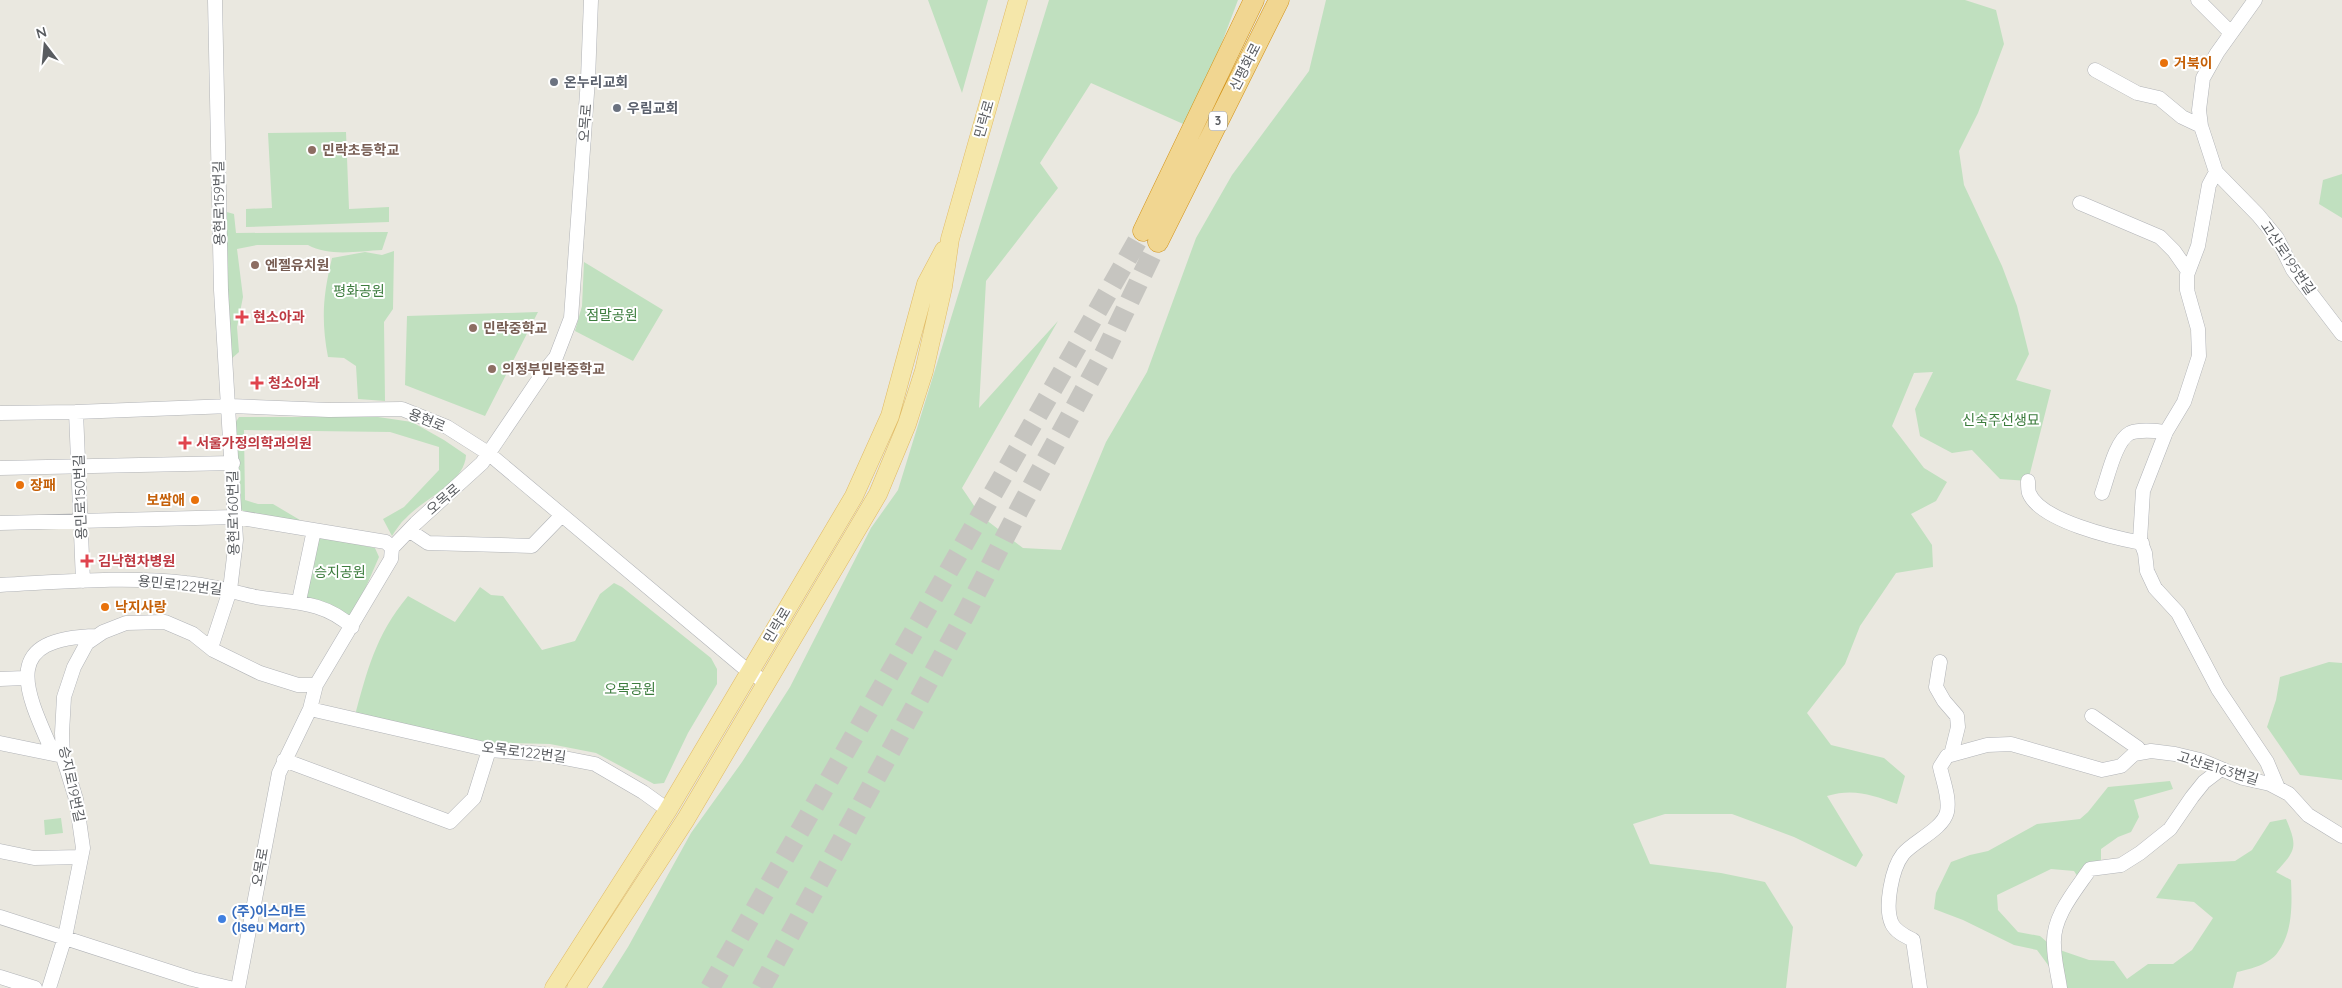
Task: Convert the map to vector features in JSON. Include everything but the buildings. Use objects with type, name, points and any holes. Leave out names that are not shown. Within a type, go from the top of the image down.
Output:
[{"type":"highway","name":"신평화로","points":[[1254,0],[1151,236],[1279,0]]},
{"type":"main road","name":"민락로","points":[[576,988],[686,819],[878,494],[901,440],[924,371],[943,287],[950,239],[1018,0]]},
{"type":"main road","name":"민락로","points":[[554,988],[668,810],[854,496],[890,416],[926,284],[950,239]]},
{"type":"street","name":"용현로159번길","points":[[216,0],[221,290],[230,406]]},
{"type":"street","name":"오목로","points":[[238,988],[270,810],[284,760],[310,709],[316,685],[392,559],[392,548],[410,531],[416,522],[475,471],[556,357],[571,318],[592,0]]},
{"type":"street","points":[[2198,0],[2230,33]]},
{"type":"street","name":"고산로195번길","points":[[2255,0],[2230,33],[2203,78],[2199,110],[2201,126],[2216,172],[2258,215],[2277,238],[2294,270],[2342,334]]},
{"type":"street","points":[[2095,70],[2137,93],[2159,98],[2182,117],[2201,126]]},
{"type":"street","points":[[2216,172],[2210,185],[2198,246],[2188,271],[2187,290],[2198,329],[2199,356],[2184,402],[2166,432],[2143,491],[2140,515],[2142,543],[2147,571],[2155,588],[2178,613],[2218,689],[2267,762],[2278,788]]},
{"type":"street","points":[[2080,203],[2160,238],[2174,251],[2188,271]]},
{"type":"street","name":"용현로","points":[[0,413],[230,406],[329,410],[402,410],[447,427],[488,453],[749,672],[766,682]]},
{"type":"street","name":"용현로160번길","points":[[212,648],[230,590],[236,550],[230,406]]},
{"type":"street","name":"용민로150번길","points":[[76,412],[83,581]]},
{"type":"street","points":[[2102,493],[2119,444],[2130,434],[2145,431],[2166,432]]},
{"type":"street","points":[[0,468],[233,463]]},
{"type":"street","points":[[2028,481],[2029,493],[2033,499],[2055,516],[2102,534],[2142,543]]},
{"type":"street","points":[[410,531],[428,543],[442,545],[532,546],[562,515]]},
{"type":"street","points":[[0,523],[235,517],[386,542],[392,548]]},
{"type":"street","points":[[299,601],[314,530]]},
{"type":"street","name":"용민로122번길","points":[[0,585],[156,580],[188,583],[230,590],[256,597],[299,601],[343,618],[352,626]]},
{"type":"street","name":"승지로19번길","points":[[49,988],[65,937],[81,858],[82,840],[76,799],[58,755],[64,697],[74,667],[87,643],[97,636],[126,623],[165,622],[193,634],[212,648],[260,673],[298,685],[316,685]]},
{"type":"street","points":[[58,755],[28,694],[24,678],[27,660],[42,647],[63,640],[97,636]]},
{"type":"street","points":[[1940,662],[1936,687],[1944,701],[1957,716],[1958,727],[1950,755]]},
{"type":"street","points":[[0,679],[24,678]]},
{"type":"street","name":"오목로122번길","points":[[310,709],[489,750],[544,754],[595,764],[643,792],[668,810]]},
{"type":"street","points":[[1920,988],[1913,940],[1900,933],[1890,918],[1892,874],[1904,854],[1936,827],[1947,814],[1947,800],[1940,767],[1947,756],[1986,745],[2010,744],[2102,770],[2121,766],[2134,754],[2140,753],[2138,748],[2092,716]]},
{"type":"street","points":[[0,743],[58,755]]},
{"type":"street","points":[[284,760],[450,822],[474,798],[489,750]]},
{"type":"street","name":"고산로163번길","points":[[2140,753],[2151,751],[2175,754],[2200,760],[2243,778],[2270,784],[2289,794],[2308,815],[2342,836]]},
{"type":"street","points":[[2060,988],[2054,944],[2056,928],[2061,913],[2090,869],[2121,865],[2140,852],[2170,829],[2204,782],[2221,769]]},
{"type":"street","points":[[0,851],[34,858],[81,858]]},
{"type":"street","points":[[0,917],[65,937],[191,983],[230,988]]},
{"type":"street","points":[[0,977],[35,988]]},
{"type":"green space","points":[[928,0],[988,0],[962,93]]},
{"type":"green space","name":"신숙주선생묘","points":[[1049,0],[1238,0],[1190,127],[1091,83],[1040,163],[1058,188],[986,281],[979,408],[1058,321],[962,488],[981,516],[1023,548],[1061,550],[1106,442],[1147,372],[1196,238],[1232,175],[1309,71],[1326,0],[1965,0],[1996,10],[2004,44],[1978,113],[1959,151],[1964,185],[2002,266],[2017,306],[2029,354],[2016,380],[2051,390],[2028,481],[2000,479],[1972,450],[1952,453],[1920,436],[1915,409],[1933,372],[1914,373],[1892,426],[1924,468],[1947,482],[1936,501],[1911,514],[1932,545],[1933,567],[1896,573],[1860,626],[1845,664],[1807,713],[1831,745],[1884,758],[1905,776],[1897,804],[1863,794],[1846,793],[1827,796],[1863,855],[1856,867],[1794,837],[1732,814],[1665,814],[1633,824],[1650,864],[1721,873],[1765,882],[1793,927],[1786,988],[602,988],[628,947],[691,833],[742,762],[790,687],[871,528],[898,490]]},
{"type":"green space","points":[[346,132],[349,209],[389,207],[389,222],[246,227],[246,209],[272,208],[268,133]]},
{"type":"green space","points":[[2342,174],[2342,218],[2319,204],[2323,180]]},
{"type":"green space","points":[[223,211],[234,214],[236,233],[388,232],[382,250],[335,252],[316,249],[308,245],[257,245],[237,249],[243,297],[237,327],[239,352],[230,360]]},
{"type":"green space","name":"평화공원","points":[[394,251],[393,309],[384,322],[385,401],[358,399],[356,366],[344,358],[328,357],[324,331],[324,308],[332,258],[365,252],[382,255]]},
{"type":"green space","name":"점말공원","points":[[584,262],[663,310],[633,361],[575,331],[582,306]]},
{"type":"green space","points":[[538,312],[485,416],[405,385],[407,316]]},
{"type":"green space","points":[[239,417],[378,417],[412,422],[466,455],[464,465],[459,474],[442,490],[413,511],[392,536],[383,519],[404,507],[439,470],[439,447],[390,432],[244,430],[245,500],[258,504],[273,504],[305,523],[248,515],[237,506],[234,425]]},
{"type":"green space","name":"승지공원","points":[[317,536],[375,548],[379,557],[352,619],[305,598]]},
{"type":"green space","name":"오목공원","points":[[614,583],[622,587],[711,658],[717,669],[717,684],[688,733],[664,783],[654,784],[596,753],[550,744],[472,742],[354,719],[368,670],[380,640],[387,625],[408,596],[455,622],[480,587],[491,595],[503,596],[542,650],[575,641],[600,594]]},
{"type":"green space","points":[[2329,662],[2342,663],[2342,780],[2300,775],[2267,727],[2276,700],[2280,677]]},
{"type":"green space","points":[[2170,781],[2173,789],[2134,800],[2139,817],[2131,832],[2118,837],[2101,849],[2101,862],[2083,885],[2074,871],[2051,869],[1997,895],[1998,910],[2018,932],[2040,936],[2054,948],[2089,960],[2114,961],[2127,979],[2148,964],[2173,964],[2192,950],[2213,918],[2194,902],[2156,898],[2178,864],[2235,861],[2252,850],[2270,822],[2286,819],[2292,836],[2293,848],[2288,858],[2276,872],[2291,880],[2291,908],[2286,936],[2278,952],[2270,960],[2254,968],[2237,972],[2233,988],[2065,988],[2037,950],[2014,945],[1963,920],[1934,909],[1936,893],[1951,862],[1988,851],[2037,824],[2080,819],[2108,787]]},
{"type":"green space","points":[[61,818],[63,833],[45,835],[44,820]]},
{"type":"tunnel","points":[[710,988],[1143,231]]},
{"type":"tunnel","points":[[761,988],[966,613],[1020,508],[1104,354],[1158,242]]},
{"type":"place","name":"거북이","points":[[2164,63]]},
{"type":"place","name":"온누리교회","points":[[554,82]]},
{"type":"place","name":"우림교회","points":[[617,108]]},
{"type":"place","name":"민락초등학교","points":[[312,150]]},
{"type":"place","name":"엔젤유치원","points":[[255,265]]},
{"type":"place","name":"현소아과","points":[[242,317]]},
{"type":"place","name":"민락중학교","points":[[473,328]]},
{"type":"place","name":"의정부민락중학교","points":[[492,369]]},
{"type":"place","name":"청소아과","points":[[257,383]]},
{"type":"place","name":"서울가정의학과의원","points":[[185,443]]},
{"type":"place","name":"장패","points":[[20,485]]},
{"type":"place","name":"보쌈애","points":[[195,500]]},
{"type":"place","name":"김낙현차병원","points":[[87,561]]},
{"type":"place","name":"낙지사랑","points":[[105,607]]},
{"type":"place","name":"(주)이스마트 (Iseu Mart)","points":[[222,919]]}]
